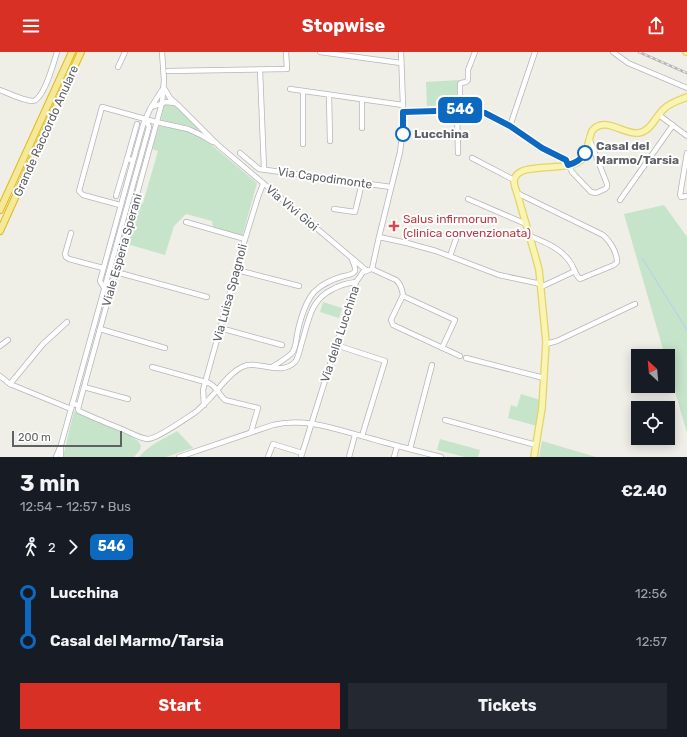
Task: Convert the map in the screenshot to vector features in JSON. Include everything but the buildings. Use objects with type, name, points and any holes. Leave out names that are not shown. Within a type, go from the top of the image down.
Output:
[{"type":"highway","name":"Grande Raccordo Anulare","points":[[0,210],[72,52]]},
{"type":"highway","name":"Grande Raccordo Anulare","points":[[0,231],[81,52]]},
{"type":"main road","points":[[534,457],[541,415],[546,344],[541,286],[537,261],[516,193],[514,180],[518,174],[526,169],[568,165],[577,162],[582,158],[594,128],[601,125],[610,125],[634,133],[642,132],[648,128],[666,106],[687,97]]},
{"type":"street","points":[[0,90],[28,100],[34,101],[38,99],[44,88],[57,52]]},
{"type":"street","points":[[118,67],[125,52]]},
{"type":"street","name":"Viale Esperia Sperani","points":[[79,405],[162,103],[164,76],[162,52]]},
{"type":"street","points":[[168,71],[287,69],[286,52]]},
{"type":"street","points":[[320,52],[401,63]]},
{"type":"street","points":[[372,269],[402,141],[403,112],[401,52]]},
{"type":"street","points":[[458,153],[458,110],[460,84],[467,82],[468,80],[468,70],[475,52]]},
{"type":"street","points":[[510,126],[535,52]]},
{"type":"street","points":[[613,52],[628,63],[687,88]]},
{"type":"street","points":[[260,70],[264,170]]},
{"type":"street","name":"Viale Esperia Sperani","points":[[104,288],[100,281],[103,268],[143,125],[151,107],[164,87]]},
{"type":"street","name":"Via Vivi Gioi","points":[[164,87],[167,94],[175,103],[218,145],[366,270]]},
{"type":"street","points":[[290,89],[402,105]]},
{"type":"street","points":[[303,91],[303,144]]},
{"type":"street","points":[[329,95],[330,142]]},
{"type":"street","points":[[362,100],[362,128]]},
{"type":"street","points":[[151,107],[162,103],[175,103]]},
{"type":"street","name":"Via Vivi Gioi","points":[[120,205],[79,193],[102,107],[193,131],[218,145]]},
{"type":"street","points":[[403,112],[470,110],[485,113],[510,126],[542,148],[566,160],[572,172],[591,192],[597,192],[607,187],[607,182],[589,138]]},
{"type":"street","points":[[658,115],[687,136]]},
{"type":"street","points":[[146,119],[149,127],[156,122]]},
{"type":"street","points":[[116,196],[137,124]]},
{"type":"street","points":[[620,200],[673,125]]},
{"type":"street","name":"Viale Esperia Sperani","points":[[56,457],[61,445],[149,127]]},
{"type":"street","points":[[143,150],[151,145]]},
{"type":"street","name":"Via Capodimonte","points":[[240,153],[260,169],[264,170],[391,187]]},
{"type":"street","points":[[687,153],[680,194],[681,197],[687,196]]},
{"type":"street","points":[[472,158],[514,180]]},
{"type":"street","points":[[127,159],[133,160]]},
{"type":"street","points":[[127,159],[133,160]]},
{"type":"street","points":[[126,186],[134,182],[138,190]]},
{"type":"street","points":[[334,209],[355,212],[362,183]]},
{"type":"street","name":"Via Luisa Spagnoli","points":[[204,405],[203,393],[220,328],[245,239],[263,184]]},
{"type":"street","points":[[516,193],[596,230],[610,242],[617,258],[617,262],[581,279],[578,278],[570,261],[559,250],[550,244],[530,236]]},
{"type":"street","points":[[468,199],[526,224]]},
{"type":"street","points":[[186,222],[245,239]]},
{"type":"street","points":[[116,223],[121,230],[128,227]]},
{"type":"street","points":[[71,233],[65,253],[66,257],[103,268]]},
{"type":"street","points":[[450,256],[457,236]]},
{"type":"street","points":[[379,237],[407,242],[450,256],[499,275],[541,286],[575,271]]},
{"type":"street","points":[[272,367],[292,353],[295,347],[302,313],[318,289],[335,279],[354,273],[355,268],[351,258]]},
{"type":"street","points":[[366,270],[372,269],[398,282],[403,296],[391,320],[394,326],[460,356]]},
{"type":"street","points":[[236,270],[299,286]]},
{"type":"street","name":"Via della Lucchina","points":[[301,455],[356,282],[366,270]]},
{"type":"street","points":[[116,272],[207,297]]},
{"type":"street","points":[[72,404],[79,405],[79,411],[140,437],[148,439],[155,437],[165,432],[204,405],[234,372],[245,366],[253,364],[281,368],[293,363],[297,359],[313,307],[322,295],[347,283],[356,282]]},
{"type":"street","points":[[104,288],[113,284]]},
{"type":"street","points":[[318,289],[322,295]]},
{"type":"street","points":[[403,296],[455,320],[442,348]]},
{"type":"street","points":[[546,344],[557,341],[635,304]]},
{"type":"street","points":[[98,311],[102,320]]},
{"type":"street","points":[[10,384],[43,344],[67,322]]},
{"type":"street","points":[[220,328],[282,345]]},
{"type":"street","points":[[100,329],[165,348]]},
{"type":"street","points":[[0,346],[8,340]]},
{"type":"street","points":[[336,345],[385,361],[362,436]]},
{"type":"street","points":[[87,351],[95,346]]},
{"type":"street","points":[[466,358],[544,378]]},
{"type":"street","points":[[410,449],[432,365]]},
{"type":"street","points":[[152,367],[206,382],[213,385],[226,400],[258,408],[251,432]]},
{"type":"street","points":[[0,376],[10,384],[71,409]]},
{"type":"street","points":[[84,387],[128,399]]},
{"type":"street","points":[[445,420],[536,445]]},
{"type":"street","points":[[179,457],[282,422],[312,423],[440,457]]},
{"type":"street","points":[[349,457],[355,435]]},
{"type":"street","points":[[268,457],[272,444],[301,455]]},
{"type":"street","name":"Viale Esperia Sperani","points":[[61,445],[62,457]]},
{"type":"street","points":[[394,457],[397,446]]},
{"type":"green space","points":[[459,80],[459,105],[427,106],[426,82]]},
{"type":"green space","points":[[167,104],[177,106],[199,128],[198,131],[189,126],[161,120],[164,105]]},
{"type":"green space","points":[[159,126],[187,131],[207,141],[257,183],[242,237],[213,228],[212,221],[186,214],[174,226],[165,255],[127,244],[139,202],[143,203],[158,151],[152,149]]},
{"type":"green space","points":[[664,205],[687,237],[687,433],[675,391],[675,349],[663,349],[624,214]]},
{"type":"green space","points":[[323,302],[342,308],[339,318],[320,312]]},
{"type":"green space","points":[[521,394],[540,400],[537,426],[508,418],[511,405],[517,407]]},
{"type":"green space","points":[[74,411],[130,436],[138,441],[141,446],[140,450],[134,457],[64,457]]},
{"type":"green space","points":[[177,431],[193,448],[166,457],[139,457],[152,446]]},
{"type":"green space","points":[[440,439],[480,450],[478,457],[465,457],[437,450]]},
{"type":"green space","points":[[542,441],[596,457],[539,457]]},
{"type":"waterway","points":[[642,258],[687,330]]},
{"type":"railway","points":[[639,52],[687,73]]},
{"type":"bus line","name":"546","points":[[403,134],[403,112],[470,110],[487,113],[510,126],[542,148],[566,160],[568,165],[579,161],[585,153]]},
{"type":"place","name":"Lucchina","points":[[403,134]]},
{"type":"place","name":"Casal del Marmo/Tarsia","points":[[585,153]]},
{"type":"place","name":"Salus infirmorum (clinica convenzionata)","points":[[394,226]]}]
